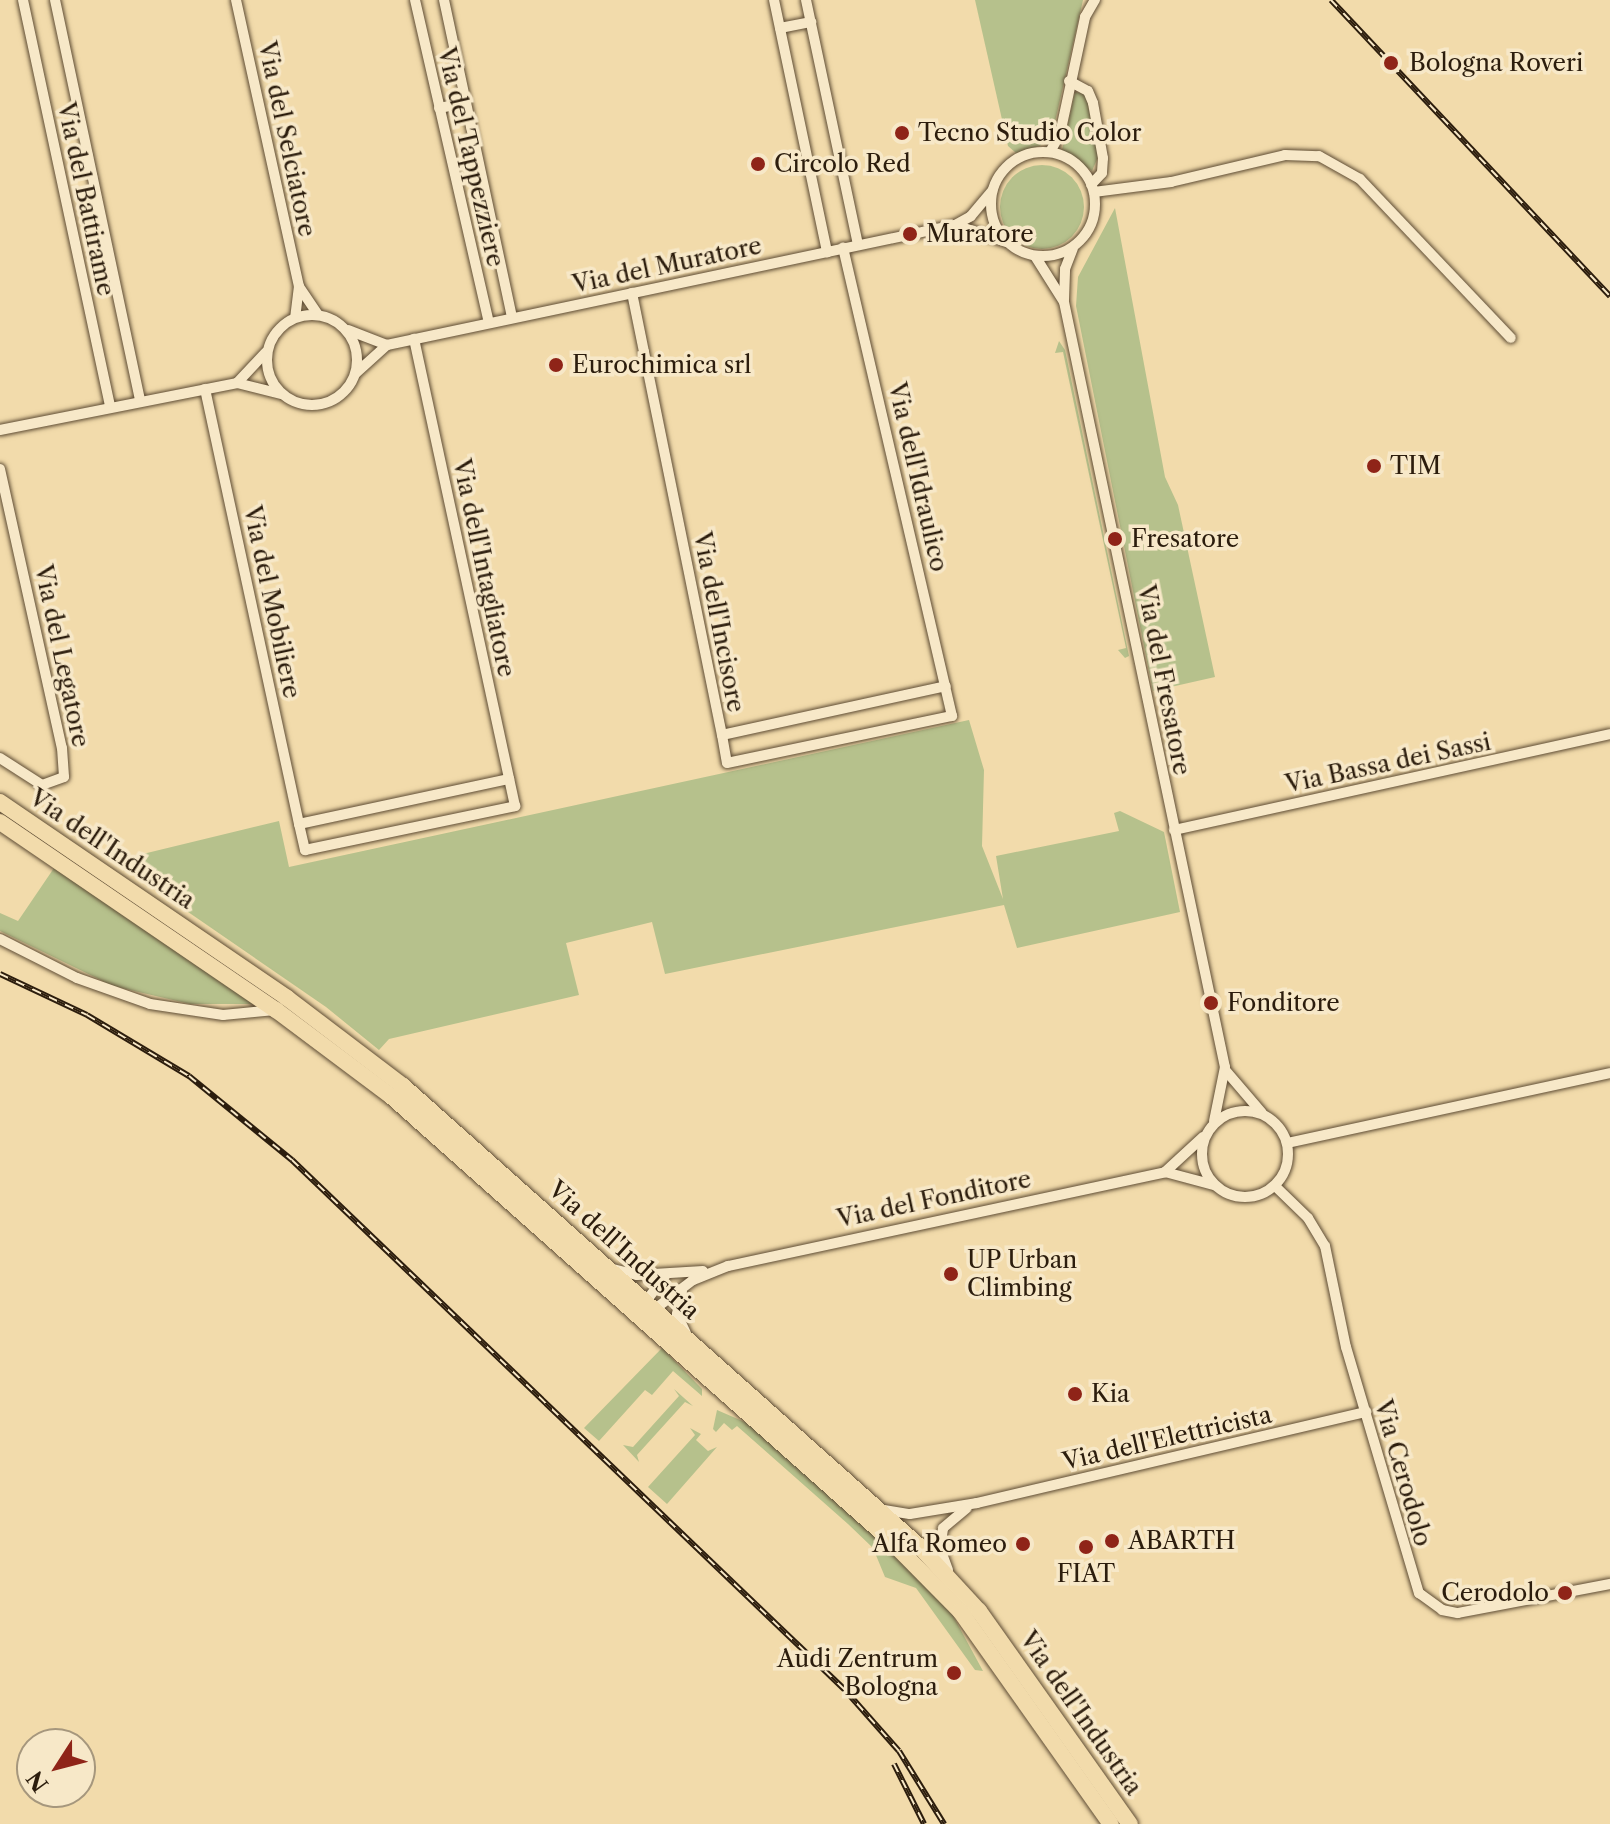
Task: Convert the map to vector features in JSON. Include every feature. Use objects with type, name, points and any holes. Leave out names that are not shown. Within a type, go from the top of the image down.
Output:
[{"type":"main road","name":"Via dell'Industria","points":[[0,802],[341,1037],[605,1266],[646,1310],[931,1579],[1111,1824]]},
{"type":"main road","name":"Via dell'Industria","points":[[0,822],[276,1010],[391,1096],[646,1310],[697,1348],[953,1579],[1130,1824]]},
{"type":"street","name":"Via del Battirame","points":[[23,0],[110,406]]},
{"type":"street","name":"Via del Battirame","points":[[55,0],[140,401]]},
{"type":"street","name":"Via del Selciatore","points":[[236,0],[299,286],[295,317]]},
{"type":"street","name":"Via del Tappezziere","points":[[415,0],[489,323]]},
{"type":"street","name":"Via del Tappezziere","points":[[444,0],[512,318]]},
{"type":"street","points":[[774,0],[827,252]]},
{"type":"street","points":[[806,0],[858,245]]},
{"type":"street","points":[[1050,152],[1060,134],[1069,81],[1094,1]]},
{"type":"street","points":[[780,28],[811,22]]},
{"type":"street","points":[[955,225],[1035,256],[1073,248],[1090,229],[1093,188],[1102,173],[1103,158],[1088,91],[1069,81]]},
{"type":"street","points":[[439,108],[465,103]]},
{"type":"street","points":[[1008,243],[993,219],[992,191],[1014,161],[1050,152],[1073,161],[1093,188]]},
{"type":"street","points":[[1093,188],[1171,182],[1285,155],[1319,156],[1360,179],[1511,338]]},
{"type":"street","name":"Via del Muratore","points":[[356,373],[387,345],[955,225],[971,216],[992,191]]},
{"type":"street","name":"Via dell'Idraulico","points":[[722,735],[727,763],[952,716],[843,248]]},
{"type":"street","name":"Via del Fresatore","points":[[1073,248],[1065,269],[1064,302],[1225,1067],[1214,1121]]},
{"type":"street","name":"Via del Fresatore","points":[[1035,256],[1064,302]]},
{"type":"street","name":"Via del Selciatore","points":[[299,286],[318,315]]},
{"type":"street","name":"Via dell'Incisore","points":[[632,293],[722,735],[946,686]]},
{"type":"street","points":[[237,383],[267,351],[272,337],[295,317],[318,315],[387,345]]},
{"type":"street","points":[[267,351],[271,382],[281,394],[294,403],[324,404],[349,387],[356,373],[356,349],[344,328]]},
{"type":"street","name":"Via dell'Intagliatore","points":[[414,339],[515,806]]},
{"type":"street","points":[[0,430],[237,383],[281,394]]},
{"type":"street","name":"Via del Mobiliere","points":[[205,389],[305,850],[515,806]]},
{"type":"street","name":"Via del Legatore","points":[[0,469],[66,770],[60,783],[42,785],[0,758]]},
{"type":"street","name":"Via Bassa dei Sassi","points":[[1174,830],[1610,734]]},
{"type":"street","points":[[299,824],[509,779]]},
{"type":"street","points":[[0,939],[77,978],[150,1004],[223,1015],[276,1010]]},
{"type":"street","name":"Via del Fresatore","points":[[1225,1067],[1263,1115]]},
{"type":"street","points":[[1287,1143],[1610,1073]]},
{"type":"street","points":[[1165,1172],[1205,1135],[1214,1121],[1239,1112],[1263,1115],[1287,1143],[1287,1168],[1275,1186],[1240,1198],[1214,1185],[1203,1162],[1205,1135]]},
{"type":"street","name":"Via del Fonditore","points":[[605,1266],[637,1275],[713,1270],[1165,1172],[1214,1185]]},
{"type":"street","name":"Via Cerodolo","points":[[1275,1186],[1308,1218],[1325,1246],[1411,1578],[1430,1603],[1458,1613],[1610,1584]]},
{"type":"street","name":"Via del Fonditore","points":[[646,1310],[713,1270]]},
{"type":"street","points":[[646,1310],[654,1284],[671,1274]]},
{"type":"street","points":[[686,1285],[677,1314],[697,1348]]},
{"type":"street","name":"Via dell'Elettricista","points":[[877,1508],[910,1514],[977,1503],[1366,1412]]},
{"type":"street","name":"Via dell'Elettricista","points":[[953,1579],[940,1548],[943,1528],[952,1517],[977,1503]]},
{"type":"green space","points":[[975,0],[1083,0],[1054,126],[1040,146],[1016,153],[1008,146]]},
{"type":"green space","points":[[1075,92],[1086,94],[1098,157],[1092,171],[1062,150]]},
{"type":"green space","points":[[1042,165],[1058,168],[1072,177],[1081,191],[1084,207],[1081,223],[1072,237],[1058,246],[1042,249],[1026,246],[1012,237],[1003,223],[1000,207],[1003,191],[1012,177],[1026,168]]},
{"type":"green space","points":[[1115,208],[1165,477],[1178,505],[1215,677],[1153,691],[1076,306],[1078,277]]},
{"type":"green space","points":[[1059,341],[1065,350],[1129,656],[1125,658],[1118,650],[1126,648],[1063,352],[1055,353]]},
{"type":"green space","points":[[969,720],[984,770],[982,846],[1003,899],[996,856],[1119,831],[1114,813],[1120,811],[1164,832],[1180,912],[1017,948],[1004,905],[665,974],[652,922],[566,943],[579,995],[389,1039],[379,1050],[326,1007],[114,861],[279,821],[289,867]]},
{"type":"green space","points":[[54,868],[254,1004],[190,1004],[113,986],[0,931],[0,913],[18,921]]},
{"type":"green space","points":[[662,1348],[702,1389],[702,1396],[673,1371],[652,1395],[645,1390],[599,1441],[584,1428]]},
{"type":"green space","points":[[674,1389],[693,1406],[685,1402],[637,1455],[639,1462],[623,1445],[633,1447],[679,1396]]},
{"type":"green space","points":[[717,1410],[747,1423],[880,1541],[951,1612],[983,1671],[975,1670],[916,1588],[885,1577],[873,1548],[848,1524],[737,1426],[732,1430],[724,1423],[716,1432],[713,1429]]},
{"type":"green space","points":[[690,1428],[701,1434],[696,1440],[708,1451],[717,1447],[667,1504],[648,1487],[695,1435]]},
{"type":"railway","points":[[1331,0],[1610,296]]},
{"type":"railway","points":[[0,974],[87,1015],[189,1076],[292,1160],[845,1690],[899,1751],[944,1824]]},
{"type":"railway","points":[[894,1764],[924,1824]]},
{"type":"place","name":"Bologna Roveri","points":[[1391,63]]},
{"type":"place","name":"Tecno Studio Color","points":[[902,133]]},
{"type":"place","name":"Circolo Red","points":[[758,164]]},
{"type":"place","name":"Muratore","points":[[910,234]]},
{"type":"place","name":"Eurochimica srl","points":[[556,365]]},
{"type":"place","name":"TIM","points":[[1374,466]]},
{"type":"place","name":"Fresatore","points":[[1115,539]]},
{"type":"place","name":"Fonditore","points":[[1211,1003]]},
{"type":"place","name":"UP Urban Climbing","points":[[951,1274]]},
{"type":"place","name":"Kia","points":[[1075,1394]]},
{"type":"place","name":"ABARTH","points":[[1112,1541]]},
{"type":"place","name":"Alfa Romeo","points":[[1023,1544]]},
{"type":"place","name":"FIAT","points":[[1086,1547]]},
{"type":"place","name":"Cerodolo","points":[[1565,1593]]},
{"type":"place","name":"Audi Zentrum Bologna","points":[[954,1673]]}]
